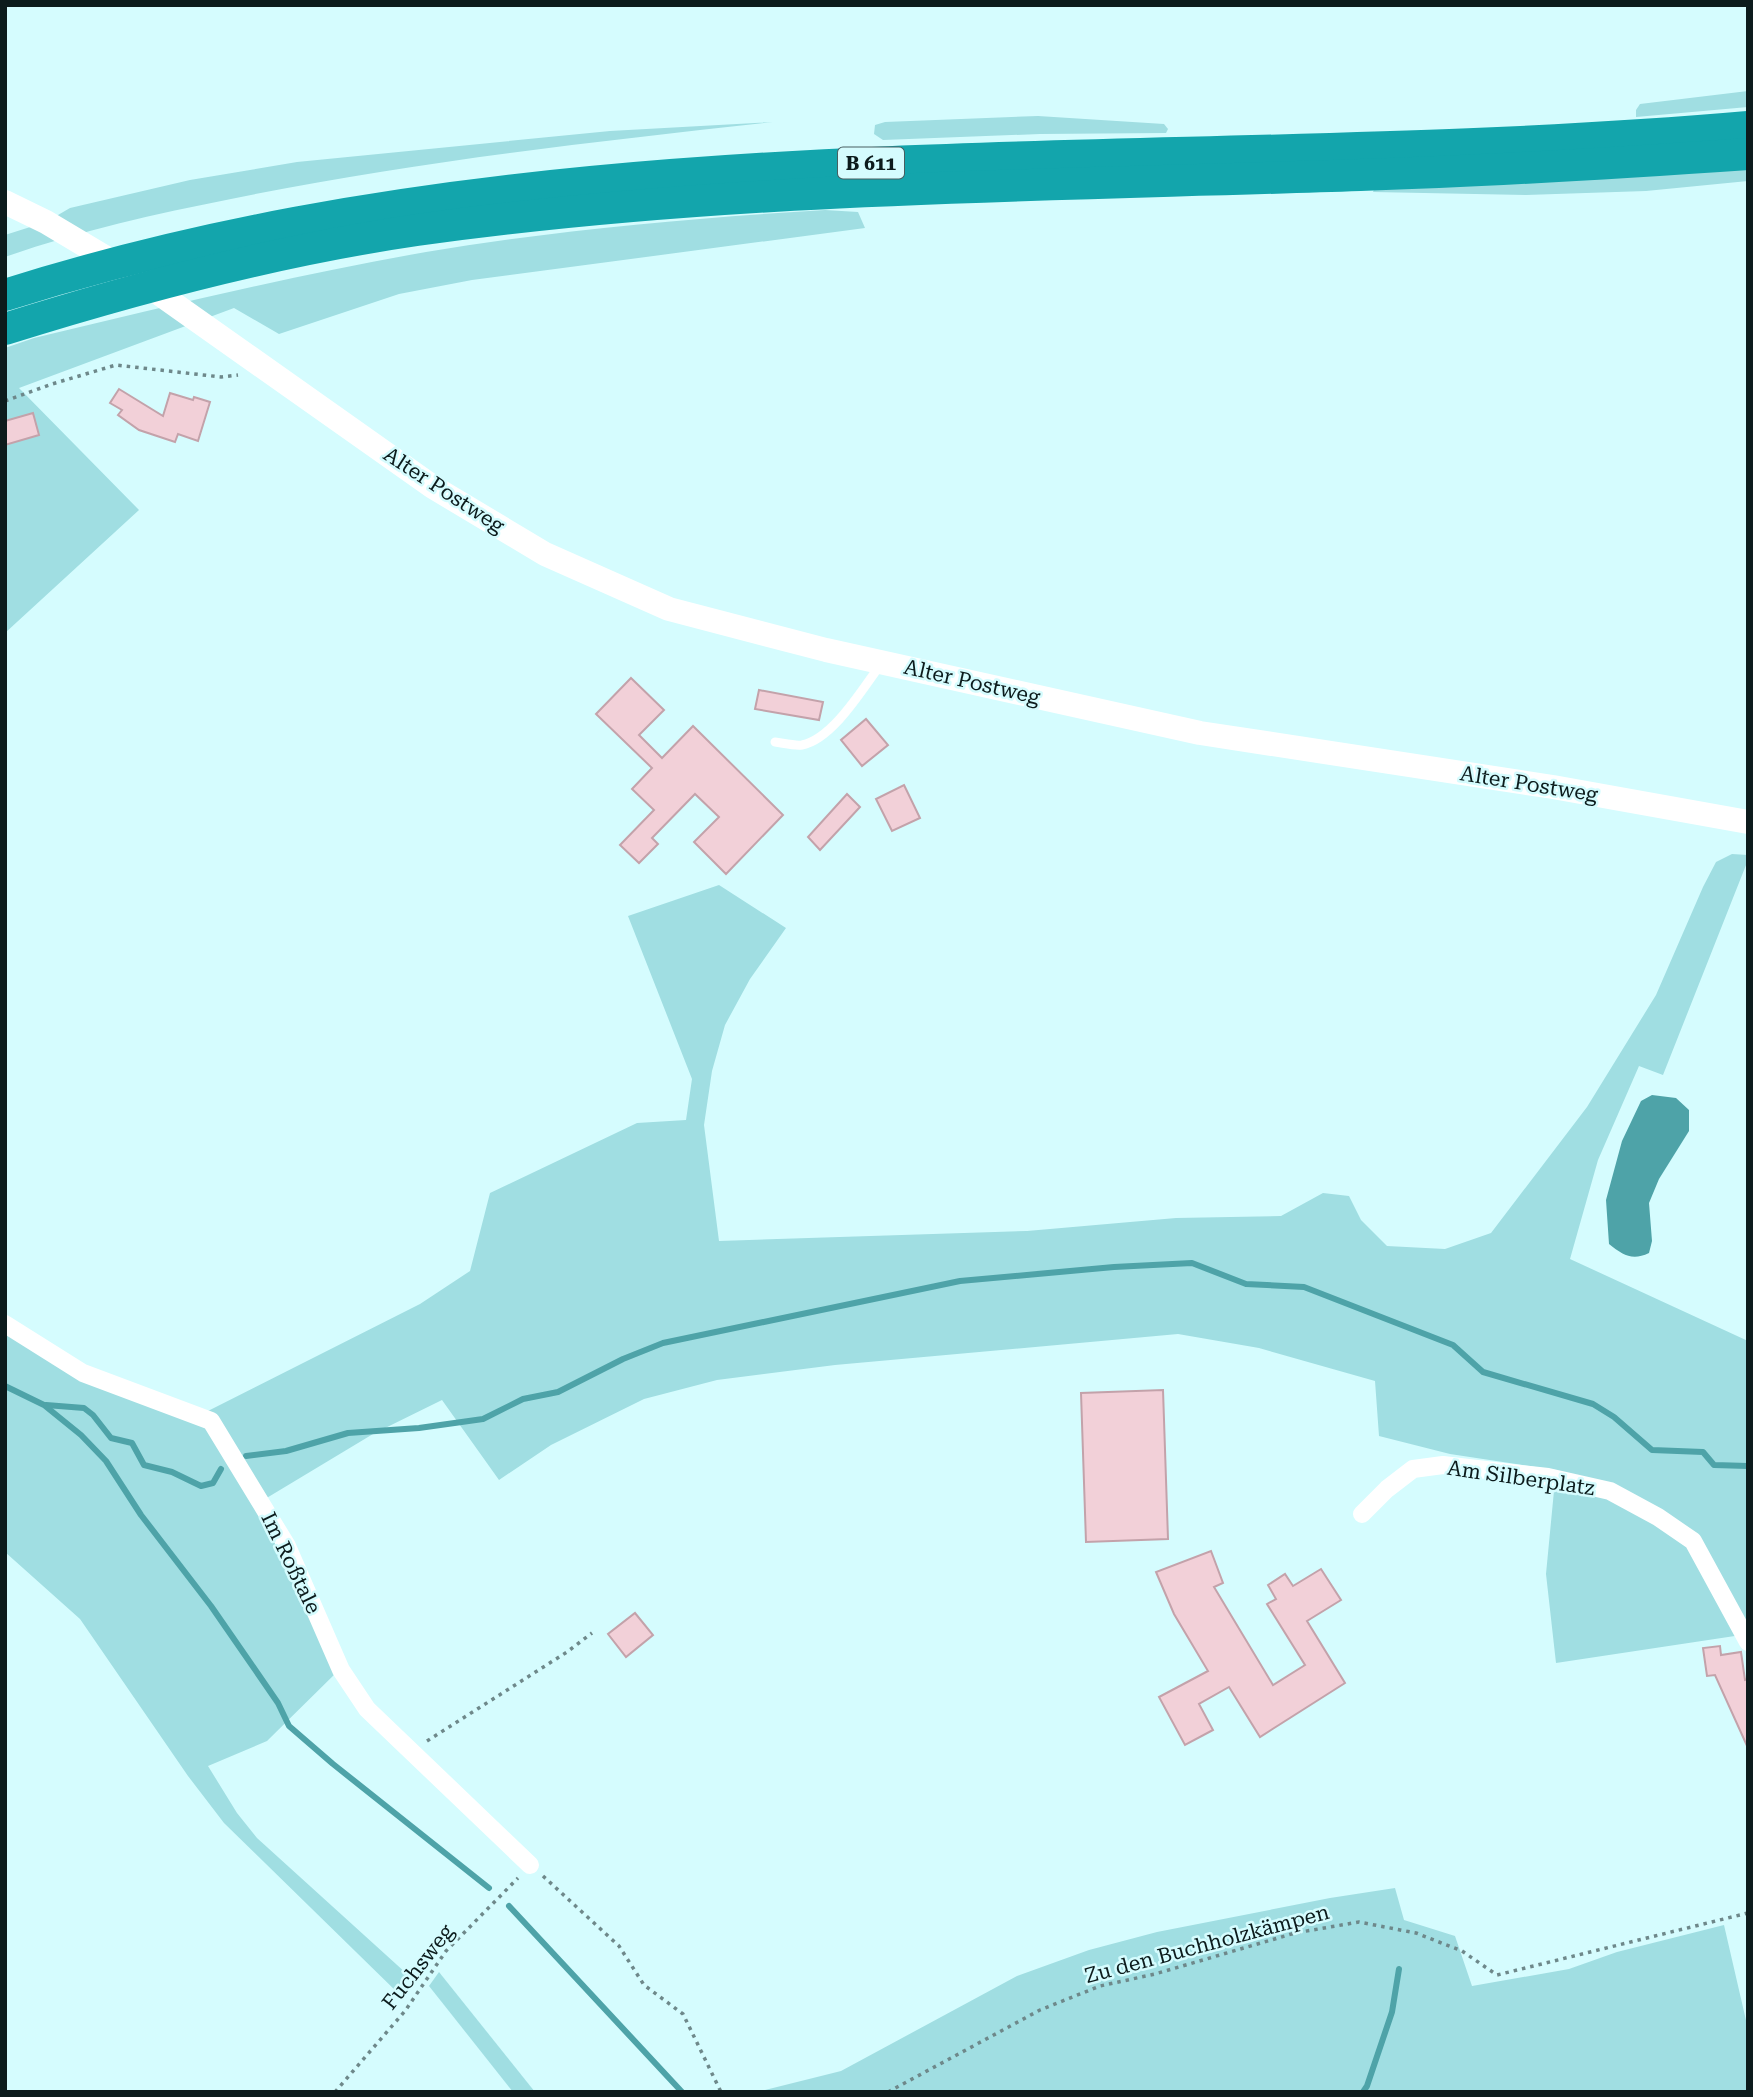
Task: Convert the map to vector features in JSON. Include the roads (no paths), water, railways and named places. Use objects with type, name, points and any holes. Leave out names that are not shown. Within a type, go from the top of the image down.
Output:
[{"type":"highway","name":"B 611","points":[[5,295],[154,253],[284,224],[410,202],[562,183],[737,169],[1558,140],[1748,127]]},
{"type":"highway","name":"B 611","points":[[5,329],[189,277],[295,253],[413,230],[572,211],[754,195],[1564,167],[1748,154]]},
{"type":"street","name":"Alter Postweg","points":[[5,202],[46,222],[122,268],[433,487],[545,554],[669,609],[883,662],[1200,733],[1539,784],[1748,822]]},
{"type":"street","name":"Im Roßtale","points":[[5,1324],[83,1373],[211,1421],[287,1546],[341,1670],[368,1709],[530,1865]]},
{"type":"street","name":"Am Silberplatz","points":[[1362,1514],[1387,1489],[1413,1469],[1443,1465],[1548,1477],[1610,1491],[1658,1517],[1693,1541],[1748,1642]]},
{"type":"lane","points":[[775,742],[801,745],[819,738],[844,713],[883,662]]},
{"type":"waterway","points":[[246,1456],[286,1451],[348,1433],[419,1428],[483,1419],[523,1399],[558,1392],[623,1359],[663,1343],[960,1281],[1192,1263],[1246,1284],[1304,1287],[1453,1345],[1483,1372],[1593,1404],[1614,1417],[1652,1450],[1703,1452],[1714,1465],[1748,1466]]},
{"type":"waterway","points":[[5,1386],[44,1405],[81,1435],[106,1461],[141,1515],[247,1658],[278,1703],[289,1726],[489,1888]]},
{"type":"waterway","points":[[46,1405],[84,1408],[111,1438],[132,1443],[144,1465],[172,1472],[201,1486],[213,1483],[221,1469]]},
{"type":"waterway","points":[[509,1906],[682,2092]]},
{"type":"waterway","points":[[1363,2092],[1392,2012],[1399,1969]]}]
